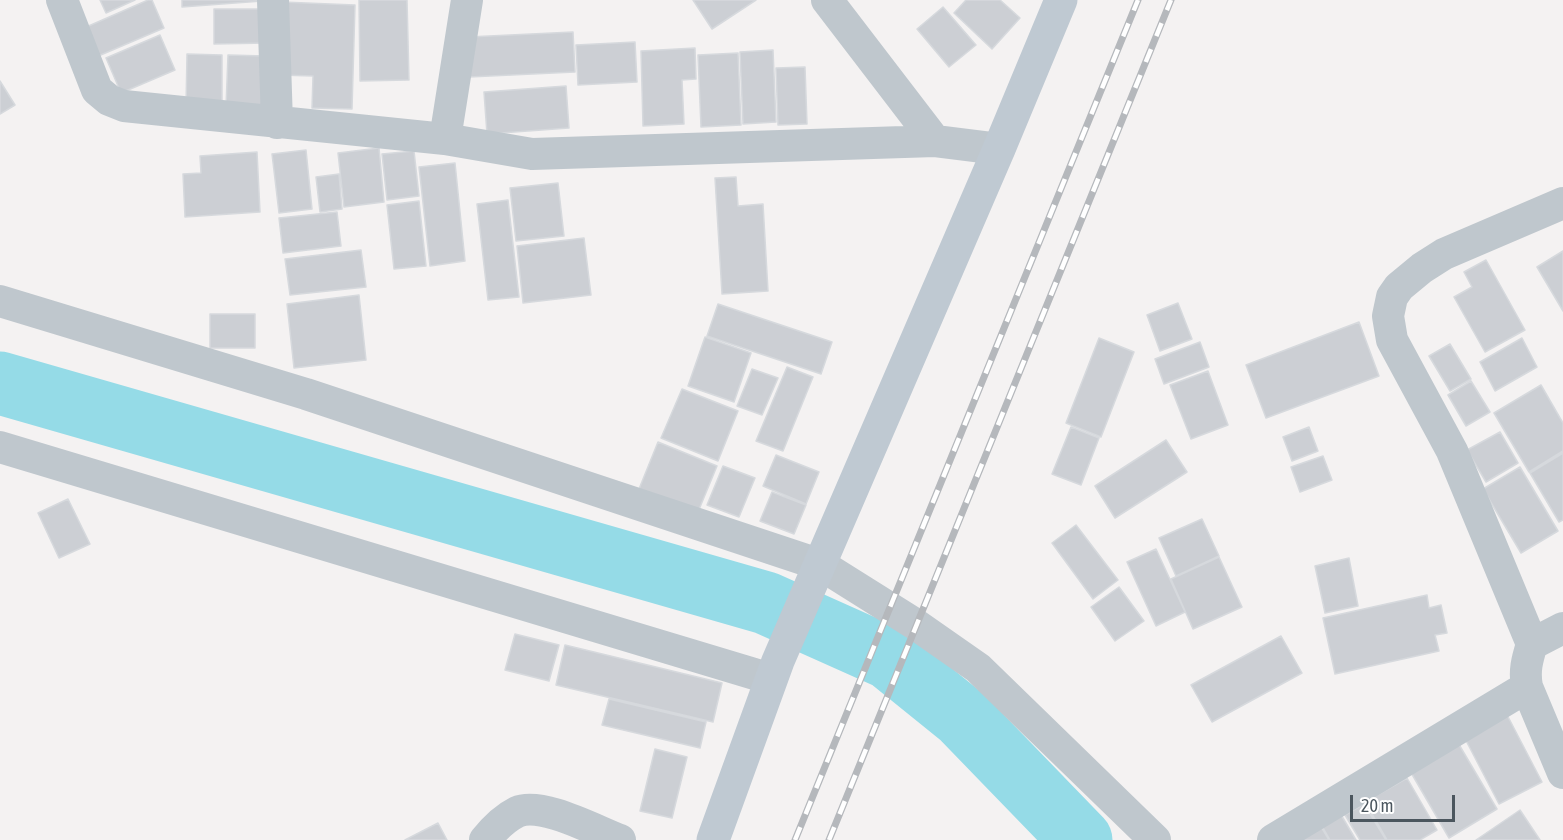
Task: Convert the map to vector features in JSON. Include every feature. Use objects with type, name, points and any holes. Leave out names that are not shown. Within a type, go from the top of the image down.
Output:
[{"type":"main road","points":[[713,840],[774,670],[1061,0]]},
{"type":"street","points":[[62,0],[97,90],[109,100],[124,106],[445,139],[532,154],[935,141],[999,149]]},
{"type":"street","points":[[273,0],[277,123]]},
{"type":"street","points":[[445,139],[467,0]]},
{"type":"street","points":[[827,0],[935,141]]},
{"type":"street","points":[[1563,203],[1444,254],[1422,268],[1398,287],[1392,297],[1388,316],[1392,340],[1452,451],[1532,644],[1526,662],[1527,687],[1563,773]]},
{"type":"street","points":[[0,301],[317,398],[816,575],[915,624],[978,668],[1155,840]]},
{"type":"street","points":[[0,447],[774,670]]},
{"type":"street","points":[[1532,644],[1563,628]]},
{"type":"street","points":[[1273,840],[1527,687]]},
{"type":"street","points":[[485,840],[502,823],[518,812],[535,809],[620,840]]},
{"type":"building","points":[[100,0],[135,0],[106,13]]},
{"type":"building","points":[[152,0],[164,28],[96,57],[84,28]]},
{"type":"building","points":[[182,0],[262,0],[262,1],[182,7]]},
{"type":"building","points":[[359,0],[407,0],[409,80],[360,81]]},
{"type":"building","points":[[693,0],[756,0],[712,29]]},
{"type":"building","points":[[966,0],[1000,0],[1020,18],[992,49],[954,13]]},
{"type":"building","points":[[282,2],[355,5],[352,109],[312,108],[313,76],[279,75]]},
{"type":"building","points":[[943,7],[976,45],[949,67],[917,29]]},
{"type":"building","points":[[214,9],[268,9],[268,43],[214,44]]},
{"type":"building","points":[[573,32],[575,72],[469,77],[468,37]]},
{"type":"building","points":[[160,35],[175,70],[121,93],[106,58]]},
{"type":"building","points":[[635,42],[637,82],[578,85],[576,45]]},
{"type":"building","points":[[695,48],[696,79],[682,80],[684,124],[643,126],[641,51]]},
{"type":"building","points":[[773,50],[776,122],[743,124],[740,52]]},
{"type":"building","points":[[738,53],[741,125],[701,127],[698,55]]},
{"type":"building","points":[[187,54],[222,55],[222,107],[186,106]]},
{"type":"building","points":[[228,55],[265,56],[264,108],[226,107]]},
{"type":"building","points":[[805,67],[807,124],[778,125],[776,68]]},
{"type":"building","points":[[0,81],[15,105],[0,114]]},
{"type":"building","points":[[566,86],[569,128],[487,134],[484,92]]},
{"type":"building","points":[[379,148],[384,202],[344,207],[338,153]]},
{"type":"building","points":[[306,150],[312,209],[279,213],[272,154]]},
{"type":"building","points":[[414,151],[419,196],[387,200],[382,154]]},
{"type":"building","points":[[257,152],[260,212],[185,217],[183,174],[201,173],[200,156]]},
{"type":"building","points":[[455,163],[465,261],[430,266],[419,167]]},
{"type":"building","points":[[339,174],[342,209],[320,212],[316,177]]},
{"type":"building","points":[[736,177],[738,206],[763,204],[768,291],[722,294],[715,178]]},
{"type":"building","points":[[558,183],[564,236],[516,241],[510,188]]},
{"type":"building","points":[[508,200],[519,297],[488,300],[477,204]]},
{"type":"building","points":[[419,201],[426,266],[394,269],[387,205]]},
{"type":"building","points":[[337,212],[341,246],[283,253],[279,218]]},
{"type":"building","points":[[584,238],[591,295],[523,303],[517,246]]},
{"type":"building","points":[[361,250],[366,287],[290,295],[285,259]]},
{"type":"building","points":[[1563,251],[1563,311],[1537,267]]},
{"type":"building","points":[[1486,260],[1525,330],[1485,352],[1454,297],[1472,287],[1464,272]]},
{"type":"building","points":[[359,295],[366,360],[294,368],[287,304]]},
{"type":"building","points":[[1178,303],[1192,339],[1160,351],[1147,315]]},
{"type":"building","points":[[718,304],[832,342],[821,374],[707,336]]},
{"type":"building","points":[[210,314],[255,314],[255,348],[210,348]]},
{"type":"building","points":[[1359,322],[1379,376],[1266,418],[1246,365]]},
{"type":"building","points":[[705,337],[751,353],[734,402],[688,386]]},
{"type":"building","points":[[1099,338],[1134,352],[1101,437],[1066,423]]},
{"type":"building","points":[[1522,338],[1537,367],[1495,391],[1480,362]]},
{"type":"building","points":[[1200,342],[1209,367],[1164,384],[1155,359]]},
{"type":"building","points":[[1450,344],[1471,379],[1450,391],[1429,356]]},
{"type":"building","points":[[787,367],[813,377],[783,451],[756,441]]},
{"type":"building","points":[[752,369],[778,378],[762,415],[737,406]]},
{"type":"building","points":[[1208,371],[1228,425],[1191,439],[1170,385]]},
{"type":"building","points":[[1471,381],[1490,412],[1466,426],[1448,395]]},
{"type":"building","points":[[1541,385],[1563,423],[1563,451],[1529,472],[1494,413]]},
{"type":"building","points":[[682,389],[738,411],[718,461],[661,438]]},
{"type":"building","points":[[1071,427],[1099,438],[1081,485],[1052,474]]},
{"type":"building","points":[[1309,427],[1318,451],[1292,461],[1283,437]]},
{"type":"building","points":[[1500,432],[1518,463],[1486,482],[1467,450]]},
{"type":"building","points":[[1166,440],[1187,472],[1115,518],[1095,486]]},
{"type":"building","points":[[658,442],[717,466],[698,512],[639,489]]},
{"type":"building","points":[[1563,453],[1563,520],[1559,522],[1530,473]]},
{"type":"building","points":[[776,455],[819,472],[806,504],[763,486]]},
{"type":"building","points":[[1323,456],[1332,480],[1300,492],[1291,467]]},
{"type":"building","points":[[723,466],[755,478],[739,517],[707,505]]},
{"type":"building","points":[[1520,467],[1558,531],[1521,553],[1483,489]]},
{"type":"building","points":[[772,492],[806,505],[794,534],[760,521]]},
{"type":"building","points":[[68,499],[90,544],[59,558],[38,513]]},
{"type":"building","points":[[1202,519],[1219,556],[1176,576],[1159,538]]},
{"type":"building","points":[[1076,525],[1118,580],[1093,599],[1052,543]]},
{"type":"building","points":[[1156,549],[1185,612],[1156,626],[1127,562]]},
{"type":"building","points":[[1219,557],[1242,607],[1193,629],[1171,579]]},
{"type":"building","points":[[1349,558],[1358,606],[1325,613],[1315,566]]},
{"type":"building","points":[[1119,587],[1144,621],[1115,641],[1091,607]]},
{"type":"building","points":[[1427,595],[1429,608],[1441,605],[1447,633],[1435,635],[1439,651],[1335,674],[1323,618]]},
{"type":"building","points":[[515,634],[559,645],[549,681],[505,670]]},
{"type":"building","points":[[1281,636],[1302,673],[1212,722],[1191,685]]},
{"type":"building","points":[[565,645],[722,683],[713,722],[556,685]]},
{"type":"building","points":[[609,699],[706,722],[700,748],[602,725]]},
{"type":"building","points":[[1504,709],[1542,782],[1499,804],[1461,731]]},
{"type":"building","points":[[1454,736],[1497,809],[1449,838],[1406,764]]},
{"type":"building","points":[[655,749],[687,757],[672,818],[640,811]]},
{"type":"building","points":[[1407,778],[1437,830],[1420,840],[1387,840],[1365,802]]},
{"type":"building","points":[[1364,804],[1386,840],[1360,840],[1345,815]]},
{"type":"building","points":[[1337,808],[1356,840],[1330,840],[1318,819]]},
{"type":"building","points":[[1520,810],[1540,840],[1476,840]]},
{"type":"building","points":[[1317,820],[1329,840],[1302,840]]},
{"type":"building","points":[[438,823],[447,840],[405,840]]},
{"type":"waterway","points":[[0,383],[766,603],[889,658],[962,717],[1081,840]]},
{"type":"railway","points":[[795,840],[1138,0]]},
{"type":"railway","points":[[829,840],[1171,0]]}]
